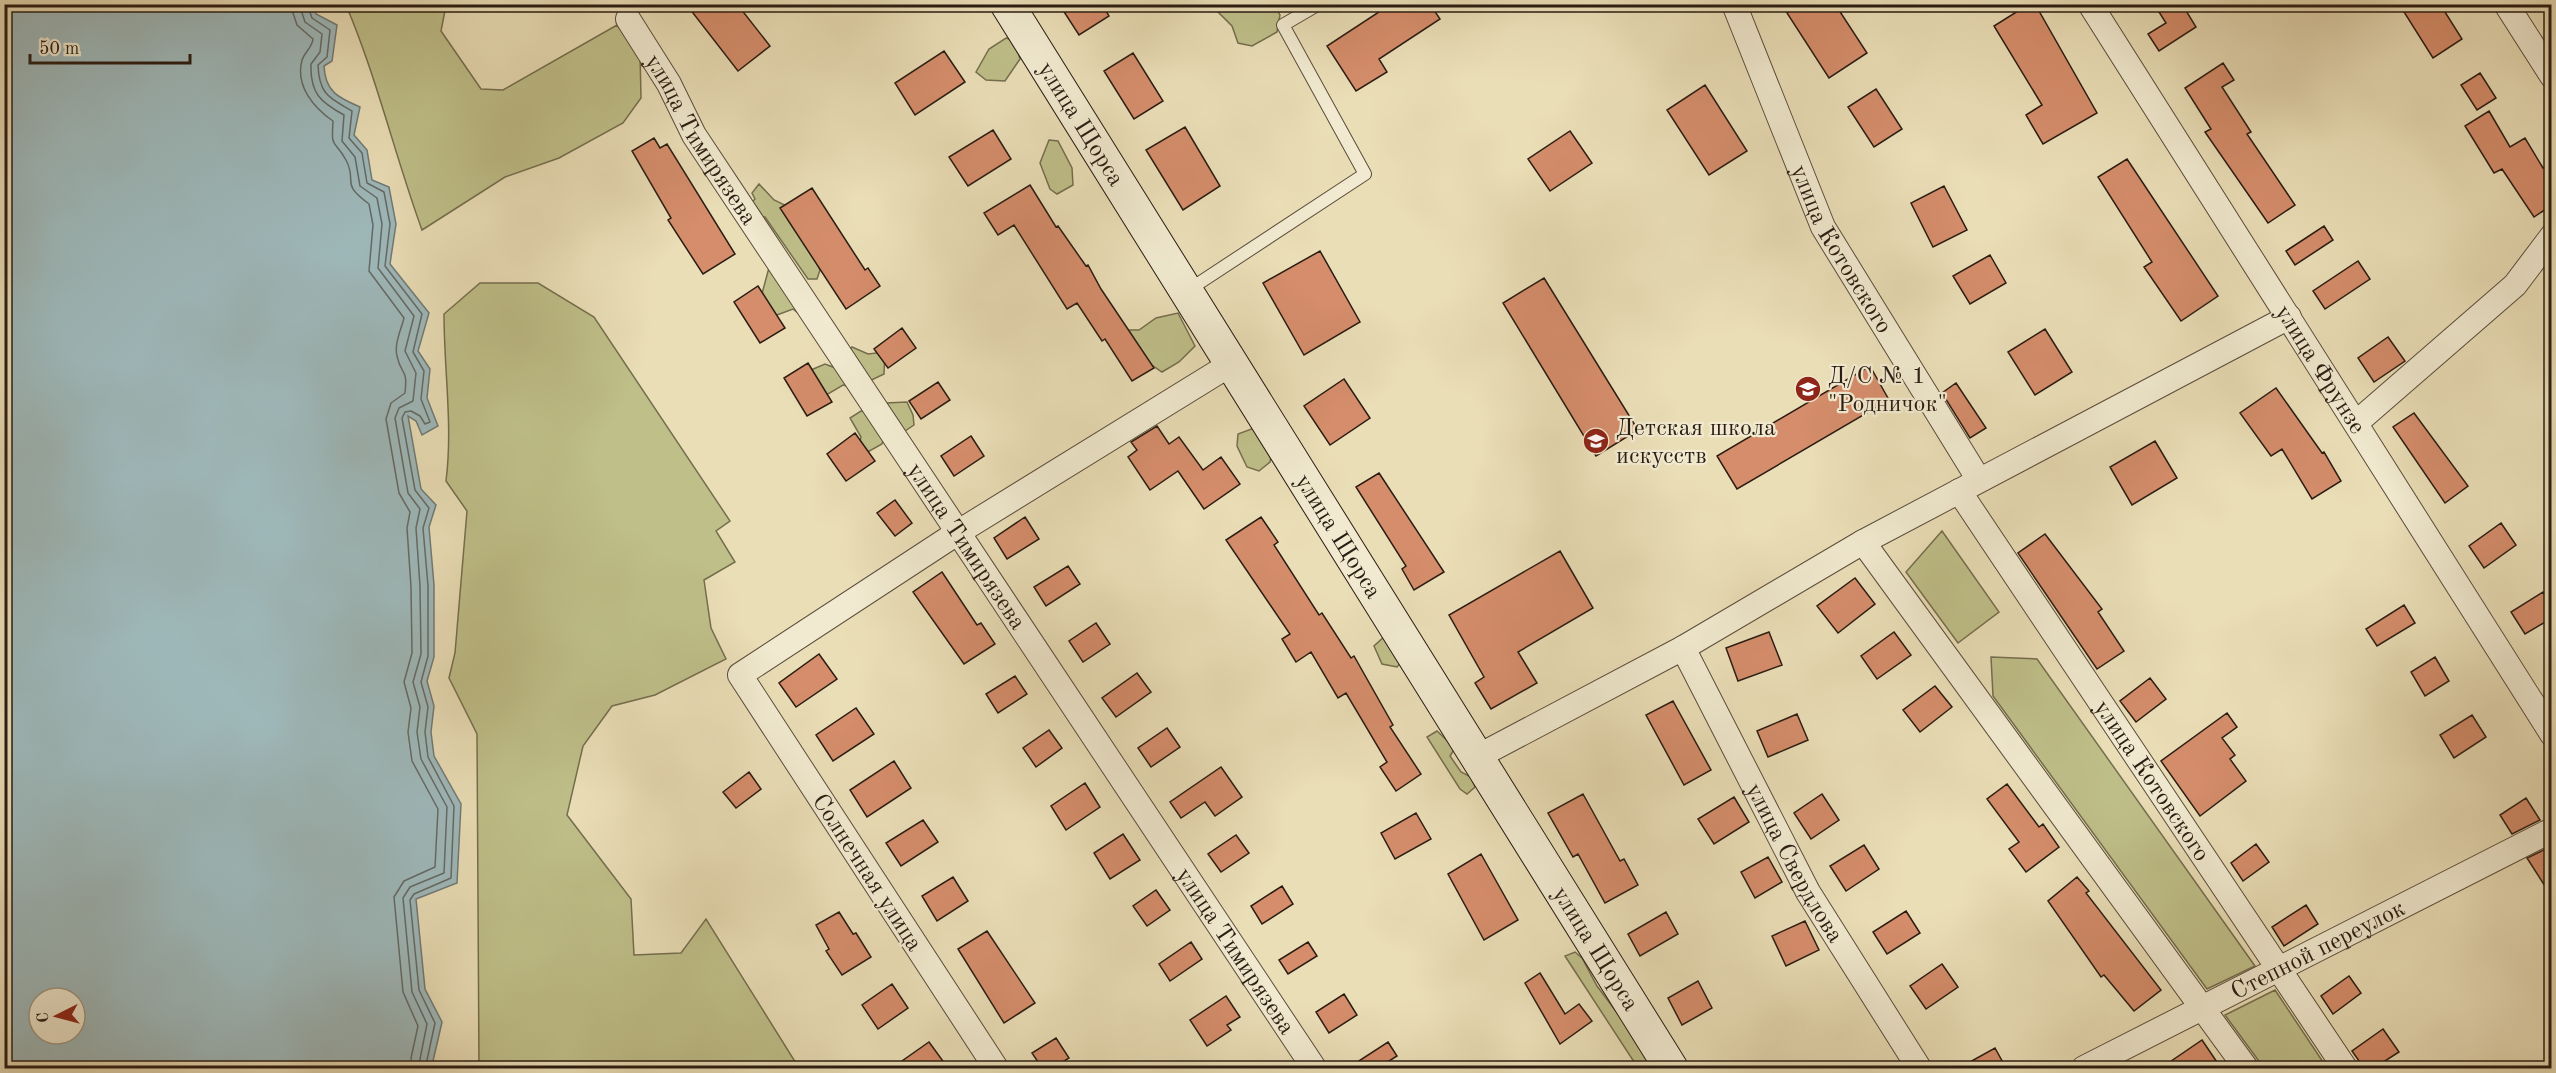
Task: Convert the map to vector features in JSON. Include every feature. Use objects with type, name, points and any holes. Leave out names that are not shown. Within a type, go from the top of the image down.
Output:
[{"type":"street","name":"улица Щорса","points":[[1007,4],[1475,758],[1671,1068]]},
{"type":"street","name":"улица Котовского","points":[[1734,4],[1823,226],[1969,486],[2280,971],[2345,1068]]},
{"type":"street","name":"улица Фрунзе","points":[[2090,4],[2552,734]]},
{"type":"street","points":[[2506,4],[2552,76]]},
{"type":"street","name":"улица Тимирязева","points":[[628,19],[669,84],[694,135],[1314,1068]]},
{"type":"street","points":[[2356,423],[2515,285],[2552,236]]},
{"type":"street","points":[[1475,758],[1683,648],[1863,542],[2289,317]]},
{"type":"street","points":[[957,532],[1231,364]]},
{"type":"street","name":"Солнечная улица","points":[[957,532],[740,675],[996,1068]]},
{"type":"street","points":[[1863,542],[2246,1068]]},
{"type":"street","name":"улица Свердлова","points":[[1683,648],[1808,892],[1919,1068]]},
{"type":"street","name":"Степной переулок","points":[[2084,1068],[2202,1007],[2280,971],[2552,830]]},
{"type":"lane","points":[[1186,292],[1365,174],[1283,25],[1319,4]]},
{"type":"green space","points":[[346,5],[446,5],[441,31],[481,89],[503,90],[617,25],[640,54],[641,98],[623,123],[559,158],[505,177],[422,230],[367,61]]},
{"type":"green space","points":[[1211,5],[1280,5],[1276,8],[1280,15],[1277,32],[1252,46],[1238,43],[1232,26]]},
{"type":"green space","points":[[1006,38],[1015,41],[1020,59],[1005,81],[986,80],[976,72],[989,49]]},
{"type":"green space","points":[[1049,140],[1058,141],[1072,168],[1073,185],[1057,194],[1050,189],[1040,163]]},
{"type":"green space","points":[[759,184],[774,200],[793,209],[820,270],[817,279],[808,279],[765,217],[756,216],[749,206],[755,199],[752,193]]},
{"type":"green space","points":[[770,264],[799,314],[793,309],[774,316],[760,301]]},
{"type":"green space","points":[[480,283],[538,283],[594,317],[730,521],[716,531],[735,562],[704,580],[711,628],[726,659],[655,695],[612,706],[583,746],[567,815],[631,899],[634,955],[681,953],[706,919],[799,1068],[479,1068],[477,734],[449,678],[455,653],[467,511],[446,481],[449,440],[444,314]]},
{"type":"green space","points":[[1178,313],[1195,346],[1179,362],[1162,372],[1133,352],[1125,330],[1139,330],[1156,318]]},
{"type":"green space","points":[[852,347],[868,354],[885,352],[884,374],[855,388],[843,385],[828,394],[820,392],[811,370],[825,364],[833,367]]},
{"type":"green space","points":[[907,402],[913,415],[914,425],[905,431],[886,403]]},
{"type":"green space","points":[[861,411],[874,413],[886,432],[882,444],[864,454],[859,447],[861,437],[850,418]]},
{"type":"green space","points":[[1254,428],[1273,443],[1270,462],[1259,471],[1247,467],[1237,446],[1238,434]]},
{"type":"green space","points":[[1942,531],[1999,612],[1958,643],[1906,572]]},
{"type":"green space","points":[[1386,635],[1403,660],[1397,667],[1382,664],[1374,646]]},
{"type":"green space","points":[[1991,657],[2037,659],[2255,966],[2207,989],[1993,696]]},
{"type":"green space","points":[[1437,731],[1455,748],[1450,756],[1461,772],[1471,777],[1475,787],[1467,794],[1460,789],[1427,737]]},
{"type":"green space","points":[[1575,952],[1582,958],[1597,986],[1618,1014],[1627,1015],[1652,1068],[1638,1068],[1565,956]]},
{"type":"green space","points":[[2275,990],[2327,1068],[2264,1068],[2225,1015]]},
{"type":"water","points":[[5,4],[312,5],[316,14],[337,25],[332,61],[324,66],[327,82],[334,93],[360,107],[354,135],[367,150],[372,180],[389,187],[396,224],[390,264],[429,313],[418,351],[430,369],[427,398],[438,426],[422,435],[416,421],[408,416],[421,489],[436,505],[429,527],[434,585],[434,657],[427,681],[434,706],[431,732],[434,756],[461,804],[457,883],[416,899],[425,989],[442,1022],[433,1061],[435,1068],[5,1068]]},
{"type":"building","points":[[686,4],[737,4],[770,46],[738,71]]},
{"type":"building","points":[[1059,4],[1102,4],[1109,16],[1079,35]]},
{"type":"building","points":[[1391,4],[1430,4],[1440,19],[1379,59],[1387,72],[1356,91],[1327,46]]},
{"type":"building","points":[[1800,4],[1835,4],[1867,53],[1829,78],[1787,13]]},
{"type":"building","points":[[2029,4],[2035,4],[2097,113],[2043,144],[2026,115],[2042,105],[1994,26]]},
{"type":"building","points":[[2154,4],[2182,4],[2196,27],[2159,51],[2148,34],[2166,23]]},
{"type":"building","points":[[2399,4],[2440,4],[2462,39],[2433,58]]},
{"type":"building","points":[[944,51],[965,82],[915,115],[895,83]]},
{"type":"building","points":[[1133,53],[1163,101],[1134,119],[1104,71]]},
{"type":"building","points":[[2223,63],[2234,80],[2222,87],[2251,132],[2247,134],[2295,205],[2268,223],[2205,132],[2211,129],[2185,88]]},
{"type":"building","points":[[2480,73],[2496,98],[2477,110],[2461,85]]},
{"type":"building","points":[[1705,85],[1747,151],[1709,175],[1667,110]]},
{"type":"building","points":[[1876,89],[1902,129],[1874,147],[1848,107]]},
{"type":"building","points":[[2489,111],[2510,147],[2525,138],[2543,168],[2546,167],[2552,176],[2552,205],[2534,217],[2502,169],[2494,173],[2465,126]]},
{"type":"building","points":[[1185,127],[1220,186],[1183,210],[1146,150]]},
{"type":"building","points":[[993,130],[1011,159],[968,186],[949,157]]},
{"type":"building","points":[[1570,131],[1592,163],[1550,191],[1528,159]]},
{"type":"building","points":[[654,138],[660,148],[667,144],[735,254],[703,274],[668,220],[671,218],[632,151]]},
{"type":"building","points":[[2127,159],[2218,296],[2181,321],[2144,267],[2152,262],[2098,177]]},
{"type":"building","points":[[1030,185],[1056,227],[1058,226],[1086,266],[1088,265],[1101,289],[1154,368],[1132,381],[1105,339],[1102,341],[1077,303],[1067,309],[1014,225],[998,235],[984,213]]},
{"type":"building","points":[[1944,186],[1967,230],[1933,247],[1911,203]]},
{"type":"building","points":[[812,188],[865,270],[868,268],[880,286],[846,309],[780,208]]},
{"type":"building","points":[[2324,226],[2333,240],[2295,265],[2286,251]]},
{"type":"building","points":[[1320,251],[1360,322],[1304,355],[1263,283]]},
{"type":"building","points":[[1990,255],[2006,283],[1970,304],[1953,276]]},
{"type":"building","points":[[2358,261],[2370,279],[2325,309],[2313,291]]},
{"type":"building","points":[[1544,278],[1638,430],[1596,456],[1503,303]]},
{"type":"building","points":[[758,286],[785,328],[760,343],[734,302]]},
{"type":"building","points":[[902,328],[916,348],[888,368],[874,349]]},
{"type":"building","points":[[2045,329],[2072,372],[2035,395],[2008,352]]},
{"type":"building","points":[[2388,337],[2405,361],[2374,382],[2358,358]]},
{"type":"building","points":[[808,363],[832,402],[807,416],[784,378]]},
{"type":"building","points":[[1870,366],[1889,400],[1737,489],[1717,456]]},
{"type":"building","points":[[1344,379],[1370,418],[1330,445],[1304,406]]},
{"type":"building","points":[[938,382],[950,400],[921,419],[909,401]]},
{"type":"building","points":[[1956,383],[1986,428],[1970,438],[1942,393]]},
{"type":"building","points":[[2276,388],[2322,453],[2324,452],[2341,481],[2312,499],[2282,449],[2271,456],[2240,413]]},
{"type":"building","points":[[2414,413],[2468,486],[2445,503],[2393,427]]},
{"type":"building","points":[[1157,426],[1169,444],[1179,437],[1203,470],[1221,457],[1240,484],[1204,509],[1178,471],[1150,490],[1128,457],[1137,450],[1131,442]]},
{"type":"building","points":[[855,433],[875,461],[846,481],[827,454]]},
{"type":"building","points":[[971,436],[984,456],[954,476],[941,456]]},
{"type":"building","points":[[2155,441],[2177,478],[2132,505],[2110,467]]},
{"type":"building","points":[[1379,473],[1444,572],[1414,590],[1402,569],[1406,566],[1356,487]]},
{"type":"building","points":[[895,500],[912,523],[895,536],[877,513]]},
{"type":"building","points":[[1025,517],[1039,539],[1007,559],[994,538]]},
{"type":"building","points":[[1261,517],[1278,542],[1274,545],[1319,615],[1322,613],[1351,658],[1354,656],[1393,725],[1390,727],[1421,774],[1396,791],[1380,767],[1387,762],[1346,693],[1338,698],[1311,652],[1296,662],[1282,639],[1290,634],[1226,540]]},
{"type":"building","points":[[2501,523],[2516,545],[2484,568],[2469,546]]},
{"type":"building","points":[[2045,534],[2102,609],[2098,612],[2124,651],[2097,669],[2018,553]]},
{"type":"building","points":[[1560,551],[1593,608],[1518,652],[1537,683],[1491,709],[1475,683],[1484,677],[1449,615]]},
{"type":"building","points":[[1068,566],[1080,584],[1046,606],[1034,587]]},
{"type":"building","points":[[942,572],[977,625],[981,623],[995,644],[964,664],[913,592]]},
{"type":"building","points":[[1855,578],[1875,604],[1838,633],[1817,606]]},
{"type":"building","points":[[2543,592],[2552,607],[2552,618],[2525,634],[2511,612]]},
{"type":"building","points":[[2404,605],[2415,623],[2377,646],[2366,629]]},
{"type":"building","points":[[1096,623],[1110,644],[1083,662],[1069,641]]},
{"type":"building","points":[[1769,632],[1782,665],[1738,681],[1726,648]]},
{"type":"building","points":[[1894,632],[1911,655],[1877,679],[1861,656]]},
{"type":"building","points":[[819,654],[837,679],[796,707],[779,683]]},
{"type":"building","points":[[2435,657],[2449,681],[2425,696],[2411,672]]},
{"type":"building","points":[[1137,673],[1151,692],[1116,717],[1102,698]]},
{"type":"building","points":[[1015,676],[1027,694],[998,713],[986,694]]},
{"type":"building","points":[[2150,678],[2166,699],[2136,722],[2120,701]]},
{"type":"building","points":[[1935,686],[1952,707],[1920,732],[1903,710]]},
{"type":"building","points":[[1673,701],[1711,770],[1684,785],[1646,715]]},
{"type":"building","points":[[856,708],[874,734],[833,761],[816,735]]},
{"type":"building","points":[[2227,713],[2237,727],[2222,738],[2235,755],[2230,759],[2246,781],[2200,816],[2161,761]]},
{"type":"building","points":[[1797,714],[1808,740],[1768,757],[1757,731]]},
{"type":"building","points":[[2472,715],[2486,737],[2454,758],[2440,735]]},
{"type":"building","points":[[1167,728],[1180,747],[1151,767],[1138,748]]},
{"type":"building","points":[[1049,730],[1062,748],[1036,767],[1023,748]]},
{"type":"building","points":[[894,761],[911,788],[867,817],[850,790]]},
{"type":"building","points":[[1221,767],[1242,797],[1215,816],[1205,802],[1181,818],[1170,802]]},
{"type":"building","points":[[749,772],[761,789],[736,808],[723,792]]},
{"type":"building","points":[[1085,783],[1100,807],[1066,830],[1051,806]]},
{"type":"building","points":[[2007,784],[2039,827],[2043,824],[2059,847],[2026,872],[2009,849],[2019,842],[1987,799]]},
{"type":"building","points":[[1583,794],[1620,861],[1624,859],[1638,885],[1605,903],[1578,854],[1573,857],[1548,813]]},
{"type":"building","points":[[1822,794],[1839,820],[1811,839],[1794,813]]},
{"type":"building","points":[[1734,797],[1749,822],[1714,844],[1698,819]]},
{"type":"building","points":[[2526,798],[2540,820],[2512,834],[2500,815]]},
{"type":"building","points":[[1416,813],[1431,839],[1395,859],[1381,833]]},
{"type":"building","points":[[923,820],[938,842],[901,866],[886,843]]},
{"type":"building","points":[[1123,834],[1140,860],[1110,879],[1094,853]]},
{"type":"building","points":[[1236,835],[1249,853],[1221,872],[1208,854]]},
{"type":"building","points":[[2256,844],[2269,862],[2243,881],[2231,863]]},
{"type":"building","points":[[1864,845],[1879,869],[1846,891],[1830,866]]},
{"type":"building","points":[[2552,846],[2552,897],[2527,858]]},
{"type":"building","points":[[1481,854],[1518,920],[1484,940],[1448,874]]},
{"type":"building","points":[[1768,857],[1782,882],[1755,898],[1741,872]]},
{"type":"building","points":[[953,877],[968,901],[937,921],[922,896]]},
{"type":"building","points":[[2077,877],[2089,891],[2086,893],[2161,990],[2134,1011],[2104,975],[2101,977],[2048,901]]},
{"type":"building","points":[[1282,886],[1293,904],[1262,924],[1251,906]]},
{"type":"building","points":[[1156,890],[1170,910],[1147,926],[1133,906]]},
{"type":"building","points":[[2306,905],[2318,924],[2284,946],[2272,927]]},
{"type":"building","points":[[1906,911],[1920,933],[1887,954],[1873,932]]},
{"type":"building","points":[[839,912],[871,957],[842,975],[826,951],[829,949],[816,925]]},
{"type":"building","points":[[1666,912],[1678,934],[1640,956],[1628,934]]},
{"type":"building","points":[[1805,921],[1819,950],[1786,966],[1772,936]]},
{"type":"building","points":[[987,931],[1035,1003],[1004,1023],[958,949]]},
{"type":"building","points":[[1191,942],[1202,959],[1170,981],[1159,964]]},
{"type":"building","points":[[1308,942],[1317,956],[1288,974],[1279,960]]},
{"type":"building","points":[[1942,964],[1958,987],[1926,1009],[1910,986]]},
{"type":"building","points":[[1540,973],[1565,1014],[1579,1004],[1592,1021],[1560,1044],[1525,983]]},
{"type":"building","points":[[2349,976],[2361,993],[2333,1014],[2321,996]]},
{"type":"building","points":[[1698,981],[1712,1008],[1682,1025],[1668,998]]},
{"type":"building","points":[[892,984],[908,1008],[878,1029],[862,1005]]},
{"type":"building","points":[[1344,994],[1357,1015],[1329,1033],[1316,1012]]},
{"type":"building","points":[[1226,996],[1240,1017],[1227,1025],[1231,1030],[1207,1046],[1190,1020]]},
{"type":"building","points":[[2383,1029],[2399,1052],[2374,1068],[2364,1068],[2352,1051]]},
{"type":"building","points":[[1056,1038],[1069,1058],[1053,1068],[1042,1068],[1032,1053]]},
{"type":"building","points":[[2202,1040],[2221,1068],[2161,1068]]},
{"type":"building","points":[[929,1042],[948,1068],[892,1068]]},
{"type":"building","points":[[1388,1042],[1397,1056],[1378,1068],[1348,1068]]},
{"type":"building","points":[[1995,1048],[2006,1068],[1959,1068]]},
{"type":"place","name":"Д/С № 1 \"Родничок\"","points":[[1808,389]]},
{"type":"place","name":"Детская школа искусств","points":[[1596,441]]}]
